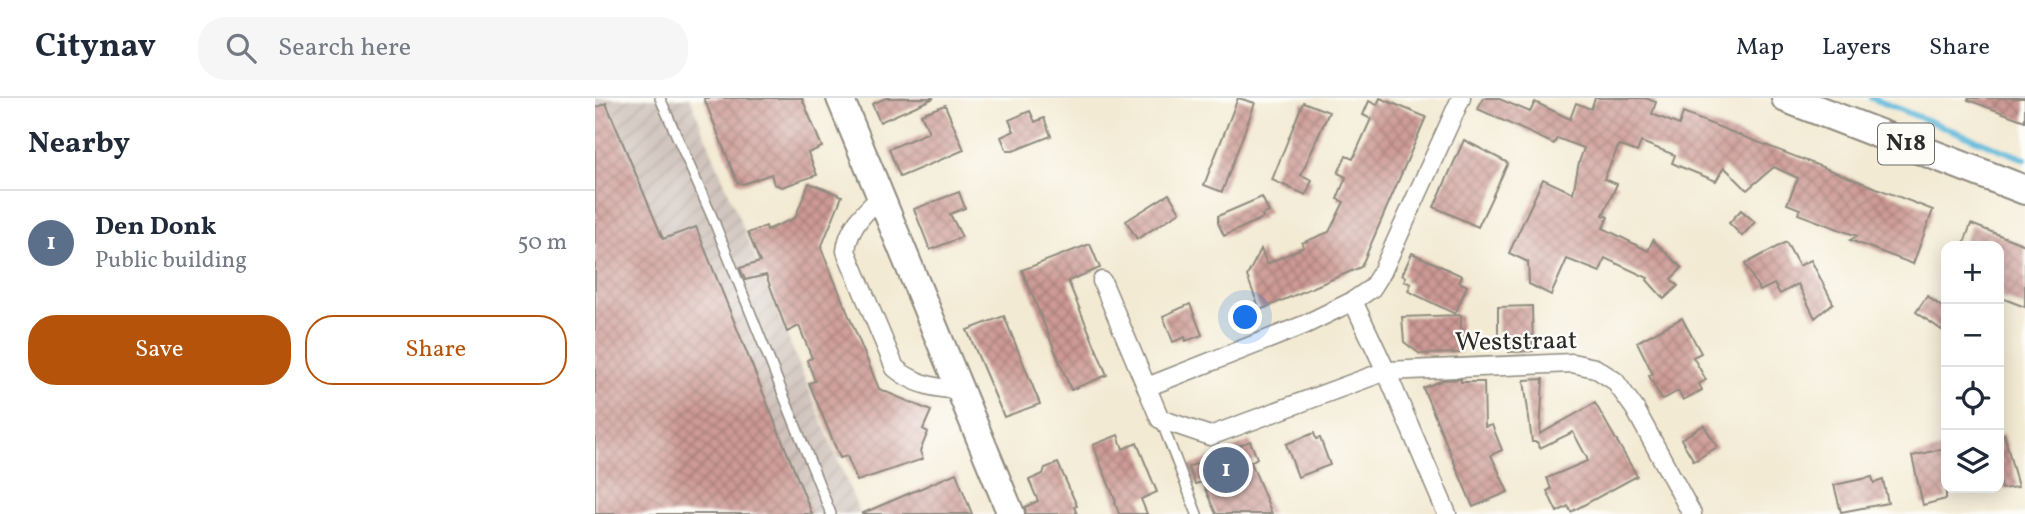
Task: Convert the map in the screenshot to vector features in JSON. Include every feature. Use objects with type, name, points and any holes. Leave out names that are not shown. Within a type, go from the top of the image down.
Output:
[{"type":"main road","name":"N18","points":[[1786,98],[2025,190]]},
{"type":"street","points":[[840,98],[1011,514]]},
{"type":"street","points":[[1147,387],[1304,325],[1353,301],[1372,288],[1382,272],[1461,98]]},
{"type":"street","points":[[881,197],[863,212],[847,240],[846,251],[895,368],[939,390],[960,389]]},
{"type":"street","points":[[1102,281],[1160,419]]},
{"type":"street","points":[[1353,301],[1447,514]]},
{"type":"street","name":"Weststraat","points":[[1160,419],[1210,436],[1386,371],[1572,363],[1595,368],[1615,381],[1635,409],[1692,514]]},
{"type":"lane","points":[[660,98],[734,270],[831,514]]},
{"type":"lane","points":[[1160,419],[1197,514]]},
{"type":"shaded area","points":[[595,98],[690,98],[860,514],[595,514]]},
{"type":"building","points":[[704,98],[802,98],[822,147],[808,153],[817,175],[782,187],[774,184],[771,174],[743,184],[737,182]]},
{"type":"building","points":[[886,98],[934,98],[880,122],[872,104]]},
{"type":"building","points":[[1238,98],[1255,103],[1222,192],[1204,185]]},
{"type":"building","points":[[1380,98],[1426,117],[1361,267],[1260,310],[1247,276],[1261,249],[1267,264],[1304,247],[1302,243],[1329,232],[1344,202],[1337,199],[1346,177],[1338,173],[1346,156],[1353,159],[1371,119],[1363,115],[1369,101],[1377,105]]},
{"type":"building","points":[[1483,98],[1497,98],[1530,112],[1535,102],[1570,119],[1576,103],[1591,109],[1595,98],[1645,98],[1656,102],[1652,114],[1679,125],[1683,113],[1933,210],[1913,264],[1850,240],[1857,236],[1798,214],[1800,209],[1787,204],[1798,178],[1774,167],[1747,190],[1724,167],[1716,181],[1672,163],[1675,155],[1641,142],[1637,152],[1619,145],[1604,179],[1617,184],[1603,215],[1608,217],[1603,228],[1648,251],[1653,240],[1682,268],[1671,279],[1678,286],[1664,299],[1648,278],[1605,258],[1600,272],[1567,259],[1551,295],[1529,284],[1528,262],[1509,253],[1543,179],[1573,193],[1584,148],[1557,138],[1554,144],[1478,109]]},
{"type":"building","points":[[2025,98],[2025,121],[1968,100]]},
{"type":"building","points":[[1303,102],[1329,112],[1301,175],[1312,180],[1306,195],[1272,180]]},
{"type":"building","points":[[606,103],[663,239],[696,227],[812,514],[595,514],[595,108]]},
{"type":"building","points":[[945,105],[964,150],[900,177],[889,149],[929,132],[921,114]]},
{"type":"building","points":[[1030,111],[1035,122],[1044,118],[1051,136],[1007,151],[1001,137],[1014,131],[1009,120]]},
{"type":"building","points":[[1464,140],[1508,163],[1478,227],[1434,207]]},
{"type":"building","points":[[809,183],[842,196],[821,248],[879,389],[931,411],[923,429],[928,432],[920,451],[923,459],[857,481],[847,456],[840,458],[809,383],[815,381],[807,360],[812,358],[799,326],[787,332],[766,275],[745,280],[740,268],[760,262],[748,233],[766,226],[767,230],[795,218]]},
{"type":"building","points":[[959,192],[965,208],[950,214],[962,237],[930,250],[914,209]]},
{"type":"building","points":[[1169,194],[1180,212],[1137,239],[1126,221]]},
{"type":"building","points":[[1262,197],[1269,212],[1262,215],[1263,218],[1224,236],[1218,216]]},
{"type":"building","points":[[1741,210],[1755,222],[1742,236],[1729,223]]},
{"type":"building","points":[[1971,224],[2025,245],[2025,307],[2004,299],[2004,241],[1965,241]]},
{"type":"building","points":[[1786,242],[1799,266],[1811,260],[1833,303],[1815,318],[1798,284],[1780,294],[1774,284],[1760,291],[1745,264]]},
{"type":"building","points":[[1090,244],[1100,268],[1068,281],[1107,375],[1071,390],[1022,270]]},
{"type":"building","points":[[1412,253],[1462,276],[1459,282],[1467,286],[1455,314],[1408,291],[1411,284],[1404,281],[1406,277],[1402,275]]},
{"type":"building","points":[[1927,296],[1941,306],[1941,330],[1916,312]]},
{"type":"building","points":[[1190,304],[1202,335],[1173,342],[1163,316]]},
{"type":"building","points":[[1532,306],[1533,351],[1509,352],[1509,344],[1498,344],[1498,307]]},
{"type":"building","points":[[1461,315],[1461,353],[1420,354],[1404,342],[1402,317]]},
{"type":"building","points":[[1004,316],[1040,404],[1004,417],[967,330]]},
{"type":"building","points":[[1682,318],[1701,353],[1693,357],[1706,380],[1699,384],[1702,390],[1683,400],[1678,391],[1662,400],[1649,376],[1653,374],[1637,342]]},
{"type":"building","points":[[1461,379],[1461,382],[1484,382],[1485,427],[1492,425],[1502,450],[1491,455],[1508,492],[1473,507],[1423,388],[1443,380]]},
{"type":"building","points":[[1543,379],[1540,434],[1595,403],[1637,476],[1571,512],[1568,506],[1557,512],[1547,491],[1551,489],[1547,478],[1587,461],[1587,458],[1573,432],[1540,448],[1537,442],[1532,442],[1524,380]]},
{"type":"building","points":[[1704,425],[1717,447],[1694,461],[1681,439]]},
{"type":"building","points":[[1314,433],[1316,439],[1320,438],[1330,465],[1298,477],[1286,444]]},
{"type":"building","points":[[2004,434],[2018,487],[2004,489]]},
{"type":"building","points":[[1118,435],[1123,449],[1137,443],[1157,492],[1141,499],[1147,514],[1119,514],[1093,445]]},
{"type":"building","points":[[1250,441],[1257,458],[1251,462],[1272,514],[1216,514],[1202,482],[1195,484],[1188,467]]},
{"type":"building","points":[[1941,449],[1941,493],[1946,493],[1946,499],[1923,505],[1912,456]]},
{"type":"building","points":[[1058,463],[1077,506],[1074,507],[1077,514],[1026,514],[1025,507],[1038,501],[1029,480],[1043,474],[1045,468]]},
{"type":"building","points":[[956,473],[972,514],[861,514],[917,490]]},
{"type":"building","points":[[1872,477],[1874,483],[1883,480],[1888,503],[1841,512],[1834,485]]},
{"type":"waterway","points":[[1871,98],[2025,159]]},
{"type":"place","name":"Den Donk","points":[[1226,470]]}]
